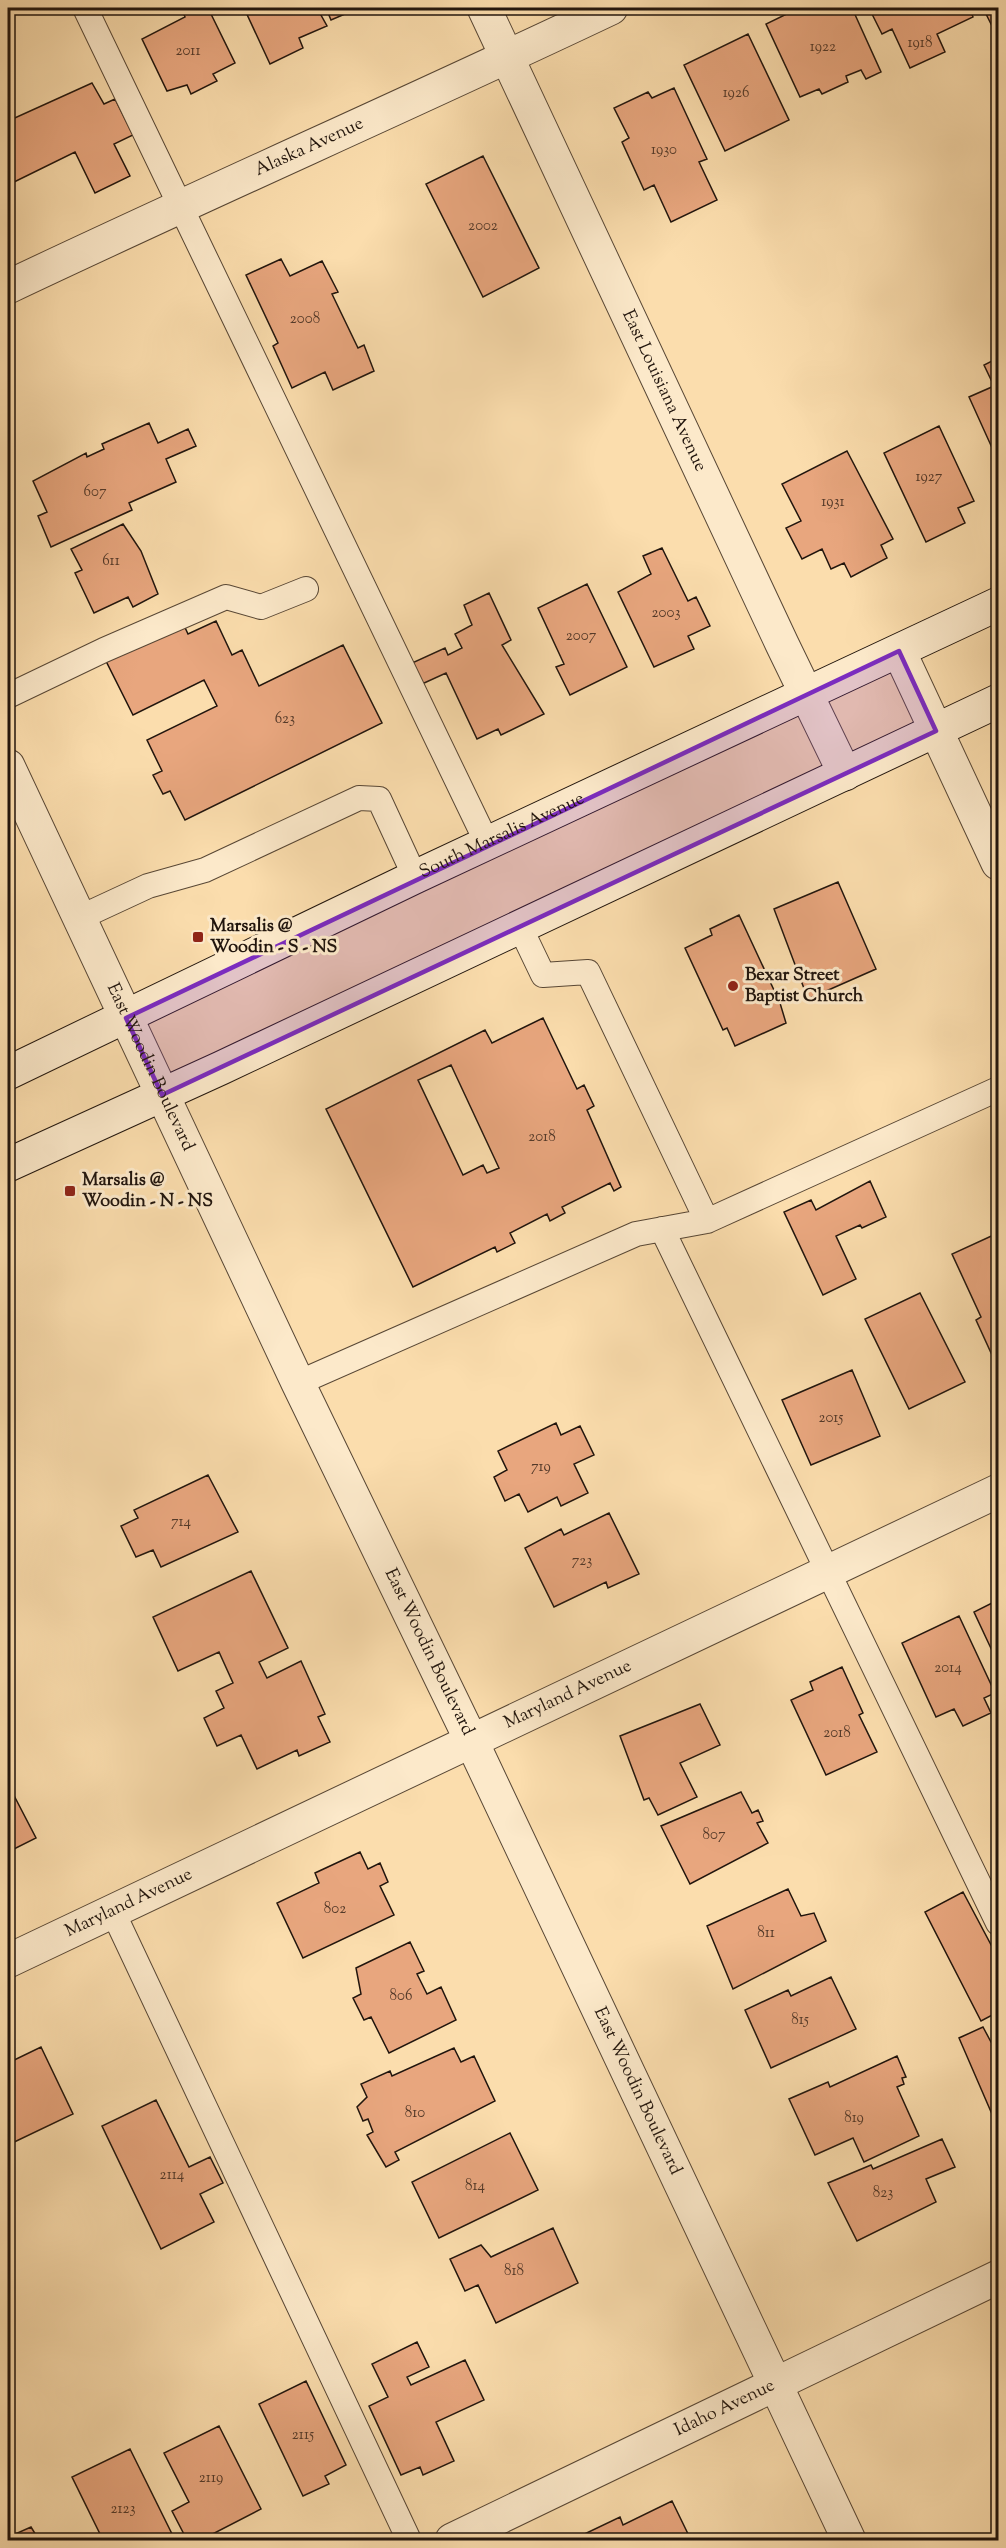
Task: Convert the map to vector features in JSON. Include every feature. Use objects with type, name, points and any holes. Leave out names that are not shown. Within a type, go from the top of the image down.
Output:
[{"type":"street","name":"East Louisiana Avenue","points":[[484,8],[845,774]]},
{"type":"street","name":"Alaska Avenue","points":[[8,287],[180,205],[611,8]]},
{"type":"street","name":"South Marsalis Avenue","points":[[8,1073],[415,877],[999,604]]},
{"type":"street","points":[[899,651],[999,863]]},
{"type":"street","points":[[8,1165],[162,1095],[999,701]]},
{"type":"street","name":"East Woodin Boulevard","points":[[8,766],[298,1383],[471,1740],[849,2541]]},
{"type":"street","name":"Maryland Avenue","points":[[8,1960],[999,1491]]},
{"type":"street","name":"Idaho Avenue","points":[[452,2541],[775,2383],[999,2277]]},
{"type":"lane","points":[[85,8],[487,843]]},
{"type":"lane","points":[[8,696],[104,650],[226,597],[261,607],[306,589]]},
{"type":"lane","points":[[79,918],[148,886],[205,870],[359,798],[379,799],[415,877]]},
{"type":"lane","points":[[520,927],[543,975],[588,972],[707,1221]]},
{"type":"lane","points":[[298,1383],[636,1234],[707,1221],[999,1089]]},
{"type":"lane","points":[[662,1229],[827,1571],[991,1887],[999,1923]]},
{"type":"lane","points":[[113,1912],[409,2541]]},
{"type":"highlighted area","points":[[899,651],[936,731],[162,1095],[126,1018]]},
{"type":"building","points":[[181,8],[208,8],[235,63],[213,74],[217,81],[191,94],[187,85],[167,91],[142,39],[185,17]]},
{"type":"building","points":[[244,8],[317,8],[327,26],[299,38],[303,48],[270,64]]},
{"type":"building","points":[[326,8],[359,8],[331,20]]},
{"type":"building","points":[[368,8],[385,8],[371,14]]},
{"type":"building","points":[[799,8],[852,8],[881,72],[866,79],[861,70],[846,76],[848,82],[822,94],[819,89],[800,97],[766,24]]},
{"type":"building","points":[[869,8],[969,8],[973,17],[937,34],[945,52],[910,68],[892,29],[882,34]]},
{"type":"building","points":[[983,8],[998,8],[998,25],[993,28]]},
{"type":"building","points":[[748,34],[789,120],[725,151],[684,65]]},
{"type":"building","points":[[92,83],[104,104],[115,99],[133,135],[114,144],[130,176],[95,193],[75,152],[8,185],[8,121]]},
{"type":"building","points":[[674,88],[707,159],[699,162],[717,200],[671,222],[654,185],[644,190],[622,142],[629,138],[614,108],[648,92],[652,98]]},
{"type":"building","points":[[483,156],[539,268],[483,297],[426,184]]},
{"type":"building","points":[[281,259],[290,276],[322,261],[338,292],[332,294],[358,348],[364,345],[374,371],[333,390],[325,372],[292,388],[273,346],[278,343],[246,275]]},
{"type":"building","points":[[998,358],[998,461],[969,397],[994,386],[984,365]]},
{"type":"building","points":[[149,423],[158,443],[188,429],[196,446],[166,459],[176,482],[129,503],[132,510],[51,547],[38,516],[47,512],[33,481],[86,453],[87,457],[104,449],[102,444]]},
{"type":"building","points":[[939,426],[974,501],[958,508],[965,523],[926,542],[884,453]]},
{"type":"building","points":[[847,451],[893,539],[881,545],[887,558],[851,577],[844,563],[831,569],[822,549],[802,559],[786,528],[801,521],[782,484]]},
{"type":"building","points":[[123,524],[141,551],[158,594],[133,607],[128,597],[94,613],[75,573],[82,570],[71,549]]},
{"type":"building","points":[[662,548],[688,601],[696,597],[710,626],[688,636],[694,649],[654,667],[618,592],[651,574],[643,556]]},
{"type":"building","points":[[587,584],[627,667],[570,695],[556,667],[564,664],[538,608]]},
{"type":"building","points":[[489,593],[511,640],[502,645],[544,714],[501,735],[498,729],[477,739],[446,673],[422,684],[412,663],[445,648],[448,655],[462,648],[455,634],[472,625],[464,605]]},
{"type":"building","points":[[182,621],[188,634],[216,621],[232,655],[242,650],[259,686],[343,645],[382,723],[185,820],[170,791],[163,794],[153,775],[162,771],[147,740],[217,706],[204,680],[133,715],[103,655]]},
{"type":"building","points":[[838,882],[876,969],[808,999],[774,909]]},
{"type":"building","points":[[739,915],[780,1003],[786,1023],[735,1046],[727,1028],[723,1030],[685,948],[712,935],[710,929]]},
{"type":"building","points":[[543,1018],[577,1089],[584,1085],[594,1106],[587,1110],[621,1187],[614,1191],[610,1183],[562,1207],[565,1213],[550,1221],[547,1214],[510,1233],[515,1243],[497,1252],[495,1247],[413,1287],[326,1109],[485,1030],[492,1043]],"holes":[[[451,1065],[499,1168],[487,1173],[483,1165],[463,1175],[418,1080]]]},
{"type":"building","points":[[870,1181],[886,1217],[836,1236],[856,1279],[823,1295],[784,1212],[811,1200],[816,1210]]},
{"type":"building","points":[[998,1233],[997,1366],[976,1320],[981,1317],[952,1254]]},
{"type":"building","points":[[920,1293],[965,1382],[909,1409],[865,1319]]},
{"type":"building","points":[[852,1370],[880,1436],[811,1465],[782,1400]]},
{"type":"building","points":[[556,1423],[561,1435],[580,1426],[594,1455],[574,1464],[588,1493],[561,1506],[557,1497],[528,1512],[519,1494],[505,1501],[494,1477],[507,1470],[498,1451]]},
{"type":"building","points":[[208,1475],[238,1532],[161,1567],[153,1550],[136,1557],[121,1526],[138,1518],[134,1510]]},
{"type":"building","points":[[609,1513],[639,1574],[608,1588],[606,1582],[554,1607],[525,1548],[561,1529],[564,1535]]},
{"type":"building","points":[[251,1571],[288,1648],[259,1662],[267,1678],[301,1661],[325,1714],[318,1717],[330,1742],[299,1756],[297,1750],[257,1769],[241,1735],[217,1746],[204,1718],[224,1708],[216,1691],[233,1683],[219,1652],[178,1671],[153,1617]]},
{"type":"building","points":[[998,1600],[998,1655],[995,1657],[974,1612]]},
{"type":"building","points":[[959,1616],[995,1693],[984,1698],[991,1713],[963,1726],[954,1709],[936,1717],[902,1643]]},
{"type":"building","points":[[842,1667],[863,1713],[859,1715],[877,1752],[826,1775],[791,1700],[813,1690],[810,1682]]},
{"type":"building","points":[[700,1704],[720,1745],[680,1763],[697,1797],[658,1815],[649,1798],[644,1800],[620,1736]]},
{"type":"building","points":[[8,1784],[36,1838],[8,1852]]},
{"type":"building","points":[[741,1792],[752,1813],[758,1810],[763,1821],[757,1823],[768,1843],[690,1884],[661,1826]]},
{"type":"building","points":[[360,1852],[368,1869],[380,1863],[388,1882],[380,1886],[394,1915],[303,1958],[277,1903],[319,1883],[315,1873]]},
{"type":"building","points":[[788,1889],[801,1916],[814,1913],[826,1941],[733,1989],[707,1926]]},
{"type":"building","points":[[963,1892],[998,1958],[998,2012],[981,2021],[925,1912]]},
{"type":"building","points":[[410,1942],[424,1971],[417,1974],[427,1994],[441,1987],[456,2020],[389,2053],[371,2017],[364,2020],[353,1998],[361,1994],[356,1968]]},
{"type":"building","points":[[831,1977],[856,2029],[771,2068],[745,2010],[788,1990],[791,1996]]},
{"type":"building","points":[[983,2027],[991,2042],[998,2038],[998,2128],[959,2038]]},
{"type":"building","points":[[41,2047],[73,2114],[8,2145],[8,2063]]},
{"type":"building","points":[[454,2048],[461,2062],[474,2056],[495,2101],[395,2152],[399,2160],[386,2167],[367,2135],[373,2132],[368,2119],[363,2121],[357,2107],[367,2097],[361,2084],[390,2071],[392,2076]]},
{"type":"building","points":[[897,2056],[906,2077],[902,2078],[904,2084],[897,2087],[919,2136],[864,2162],[853,2138],[815,2155],[789,2099],[828,2082],[830,2087]]},
{"type":"building","points":[[156,2100],[189,2167],[210,2157],[223,2183],[200,2194],[214,2222],[161,2249],[102,2126]]},
{"type":"building","points":[[510,2133],[538,2190],[439,2238],[412,2182]]},
{"type":"building","points":[[942,2139],[955,2167],[926,2179],[936,2202],[857,2241],[828,2183],[871,2165],[873,2169]]},
{"type":"building","points":[[553,2228],[578,2283],[496,2323],[478,2285],[465,2291],[450,2259],[481,2245],[491,2257]]},
{"type":"building","points":[[417,2342],[429,2367],[407,2377],[411,2385],[465,2360],[484,2400],[436,2422],[454,2461],[423,2475],[420,2467],[401,2475],[369,2406],[388,2397],[372,2364]]},
{"type":"building","points":[[306,2381],[346,2465],[325,2476],[329,2484],[303,2496],[259,2404]]},
{"type":"building","points":[[219,2426],[261,2509],[201,2540],[187,2540],[172,2511],[189,2502],[164,2453]]},
{"type":"building","points":[[130,2449],[175,2540],[103,2540],[72,2477]]},
{"type":"building","points":[[672,2501],[691,2540],[574,2539],[620,2517],[623,2525]]},
{"type":"building","points":[[31,2527],[39,2540],[18,2540],[15,2534]]},
{"type":"place","name":"Marsalis @ Woodin - S - NS","points":[[198,937]]},
{"type":"place","name":"Bexar Street Baptist Church","points":[[733,986]]},
{"type":"place","name":"Marsalis @ Woodin - N - NS","points":[[70,1191]]}]
